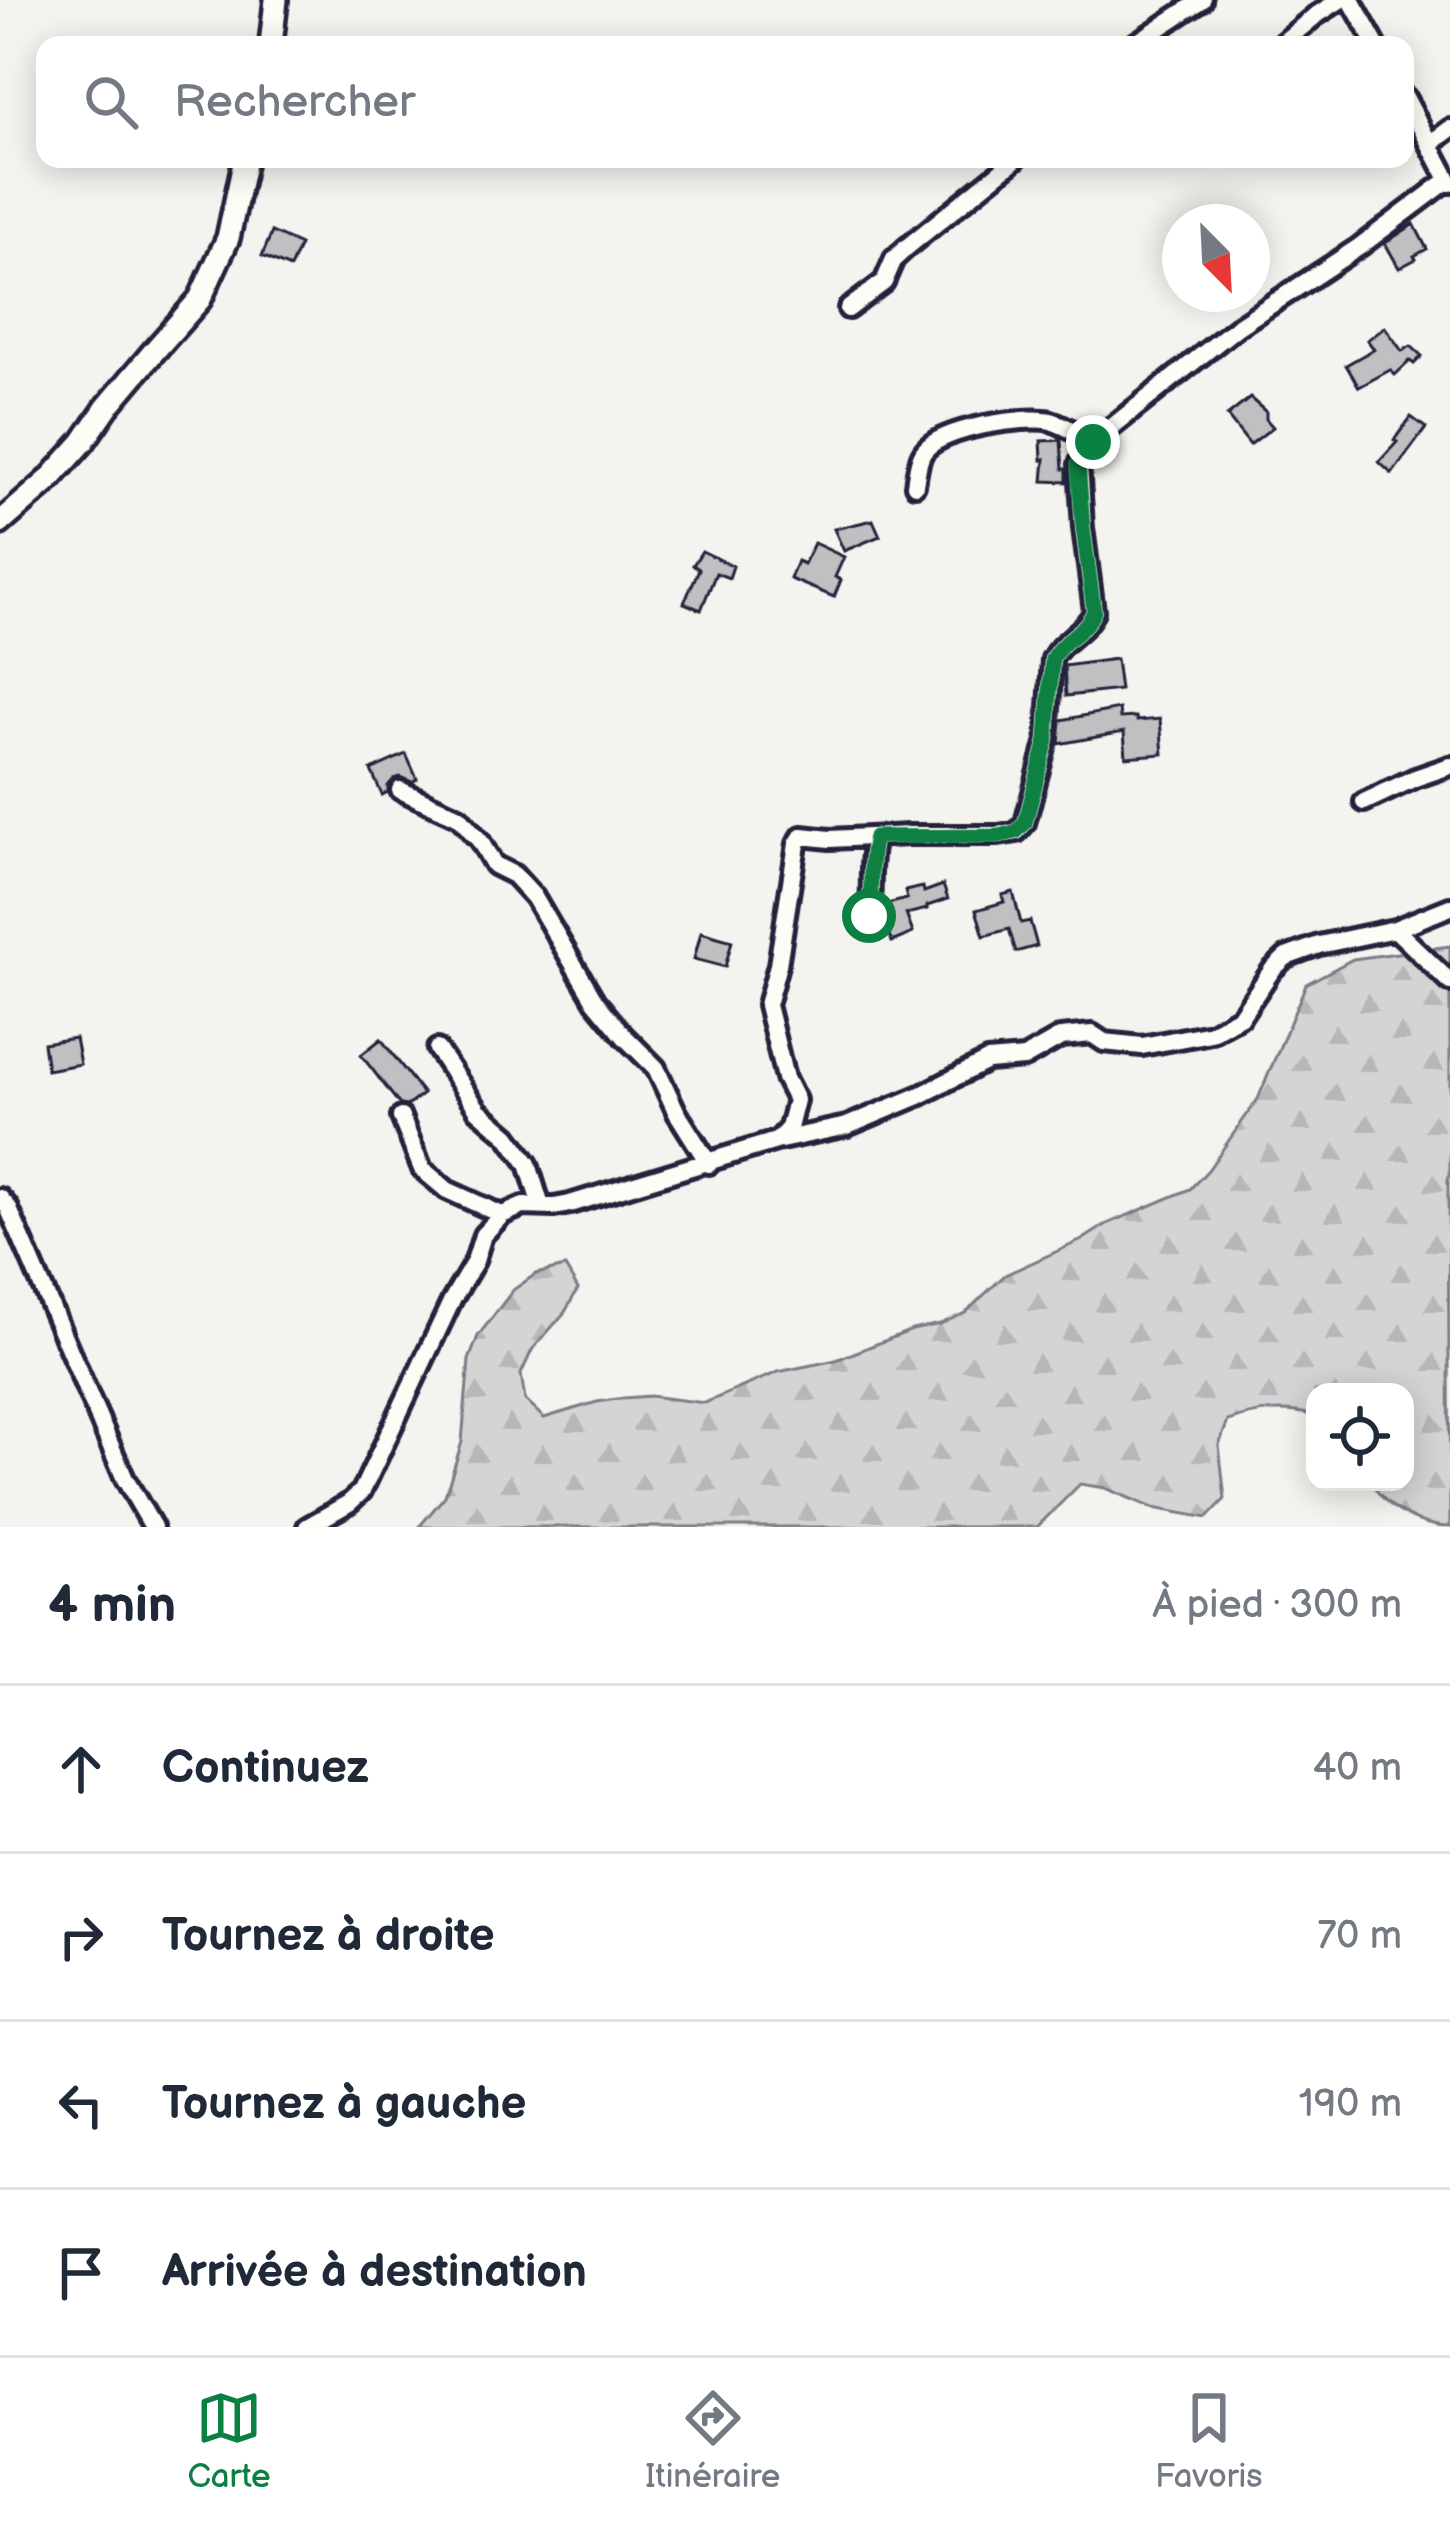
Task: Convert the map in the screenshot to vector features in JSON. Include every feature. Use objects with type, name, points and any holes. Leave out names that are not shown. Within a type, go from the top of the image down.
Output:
[{"type":"street","points":[[272,36],[276,0]]},
{"type":"street","points":[[1147,36],[1202,0]]},
{"type":"street","points":[[1291,36],[1340,0]]},
{"type":"street","points":[[1352,0],[1371,36]]},
{"type":"street","points":[[776,1142],[789,1128],[796,1100],[785,1078],[767,1005],[797,844],[802,836],[810,835],[998,836],[1016,832],[1025,823],[1047,740],[1052,659],[1058,648],[1090,622],[1094,611],[1078,464],[1093,442],[1237,327],[1449,182],[1414,114]]},
{"type":"street","points":[[1430,144],[1450,129]]},
{"type":"street","points":[[0,523],[48,482],[200,299],[228,238],[242,168]]},
{"type":"street","points":[[848,308],[884,282],[894,259],[1005,168]]},
{"type":"street","points":[[915,485],[924,451],[956,434],[1036,419],[1056,422],[1093,442]]},
{"type":"street","points":[[1364,802],[1450,766]]},
{"type":"street","points":[[400,790],[459,817],[494,865],[514,875],[534,897],[595,1001],[656,1068],[709,1164]]},
{"type":"street","points":[[869,916],[875,837]]},
{"type":"street","points":[[308,1527],[362,1490],[452,1300],[475,1262],[483,1235],[502,1215],[523,1206],[570,1204],[776,1142],[847,1126],[987,1061],[1024,1058],[1061,1037],[1092,1034],[1104,1042],[1142,1046],[1211,1033],[1241,1016],[1286,957],[1395,929],[1450,907]]},
{"type":"street","points":[[1395,929],[1450,982]]},
{"type":"street","points":[[437,1049],[478,1110],[508,1136],[528,1164],[542,1206]]},
{"type":"street","points":[[401,1117],[422,1169],[447,1190],[502,1215]]},
{"type":"street","points":[[0,1198],[15,1222],[125,1479],[153,1527]]},
{"type":"green space","points":[[1450,946],[1450,1527],[1404,1515],[1378,1491],[1414,1491],[1414,1383],[1306,1383],[1306,1414],[1271,1411],[1228,1421],[1219,1445],[1225,1499],[1207,1518],[1153,1508],[1105,1488],[1080,1484],[1037,1527],[419,1527],[445,1496],[462,1442],[469,1360],[478,1336],[513,1290],[536,1274],[565,1267],[578,1289],[532,1350],[521,1374],[525,1400],[544,1418],[624,1398],[705,1403],[778,1372],[836,1360],[940,1324],[965,1313],[1005,1275],[1190,1189],[1258,1099],[1306,984],[1353,959]]},
{"type":"building","points":[[1414,224],[1427,249],[1399,268],[1385,243]]},
{"type":"building","points":[[272,232],[300,245],[290,268],[262,256]]},
{"type":"building","points":[[1385,327],[1402,351],[1411,346],[1422,356],[1395,375],[1390,370],[1359,387],[1346,365],[1374,349],[1367,340]]},
{"type":"building","points":[[1250,398],[1266,412],[1273,427],[1250,445],[1227,416]]},
{"type":"building","points":[[1411,417],[1426,428],[1392,474],[1379,462]]},
{"type":"building","points":[[1061,440],[1067,482],[1043,481],[1041,441]]},
{"type":"building","points":[[873,520],[880,536],[844,551],[834,529]]},
{"type":"building","points":[[814,543],[844,557],[835,577],[841,580],[834,597],[790,579],[797,561],[804,564]]},
{"type":"building","points":[[702,551],[733,566],[729,578],[716,573],[701,610],[684,603],[699,569],[693,565]]},
{"type":"building","points":[[1116,659],[1120,690],[1066,696],[1064,666]]},
{"type":"building","points":[[1119,709],[1120,718],[1160,719],[1163,754],[1126,757],[1124,732],[1059,744],[1061,720]]},
{"type":"building","points":[[406,754],[417,779],[394,779],[382,795],[371,770]]},
{"type":"building","points":[[943,885],[948,899],[906,914],[913,933],[892,942],[883,905],[907,899],[905,891],[923,887],[924,892]]},
{"type":"building","points":[[1013,892],[1021,923],[1030,921],[1037,946],[1016,952],[1009,929],[984,936],[976,910],[1004,902],[1002,895]]},
{"type":"building","points":[[701,932],[732,941],[725,967],[694,959]]},
{"type":"building","points":[[75,1038],[80,1064],[47,1070],[43,1043]]},
{"type":"building","points":[[381,1039],[423,1094],[407,1106],[400,1105],[361,1055]]},
{"type":"route","points":[[869,916],[875,837],[998,836],[1016,832],[1025,823],[1047,740],[1052,659],[1058,648],[1090,622],[1094,611],[1078,464],[1093,442]]}]
